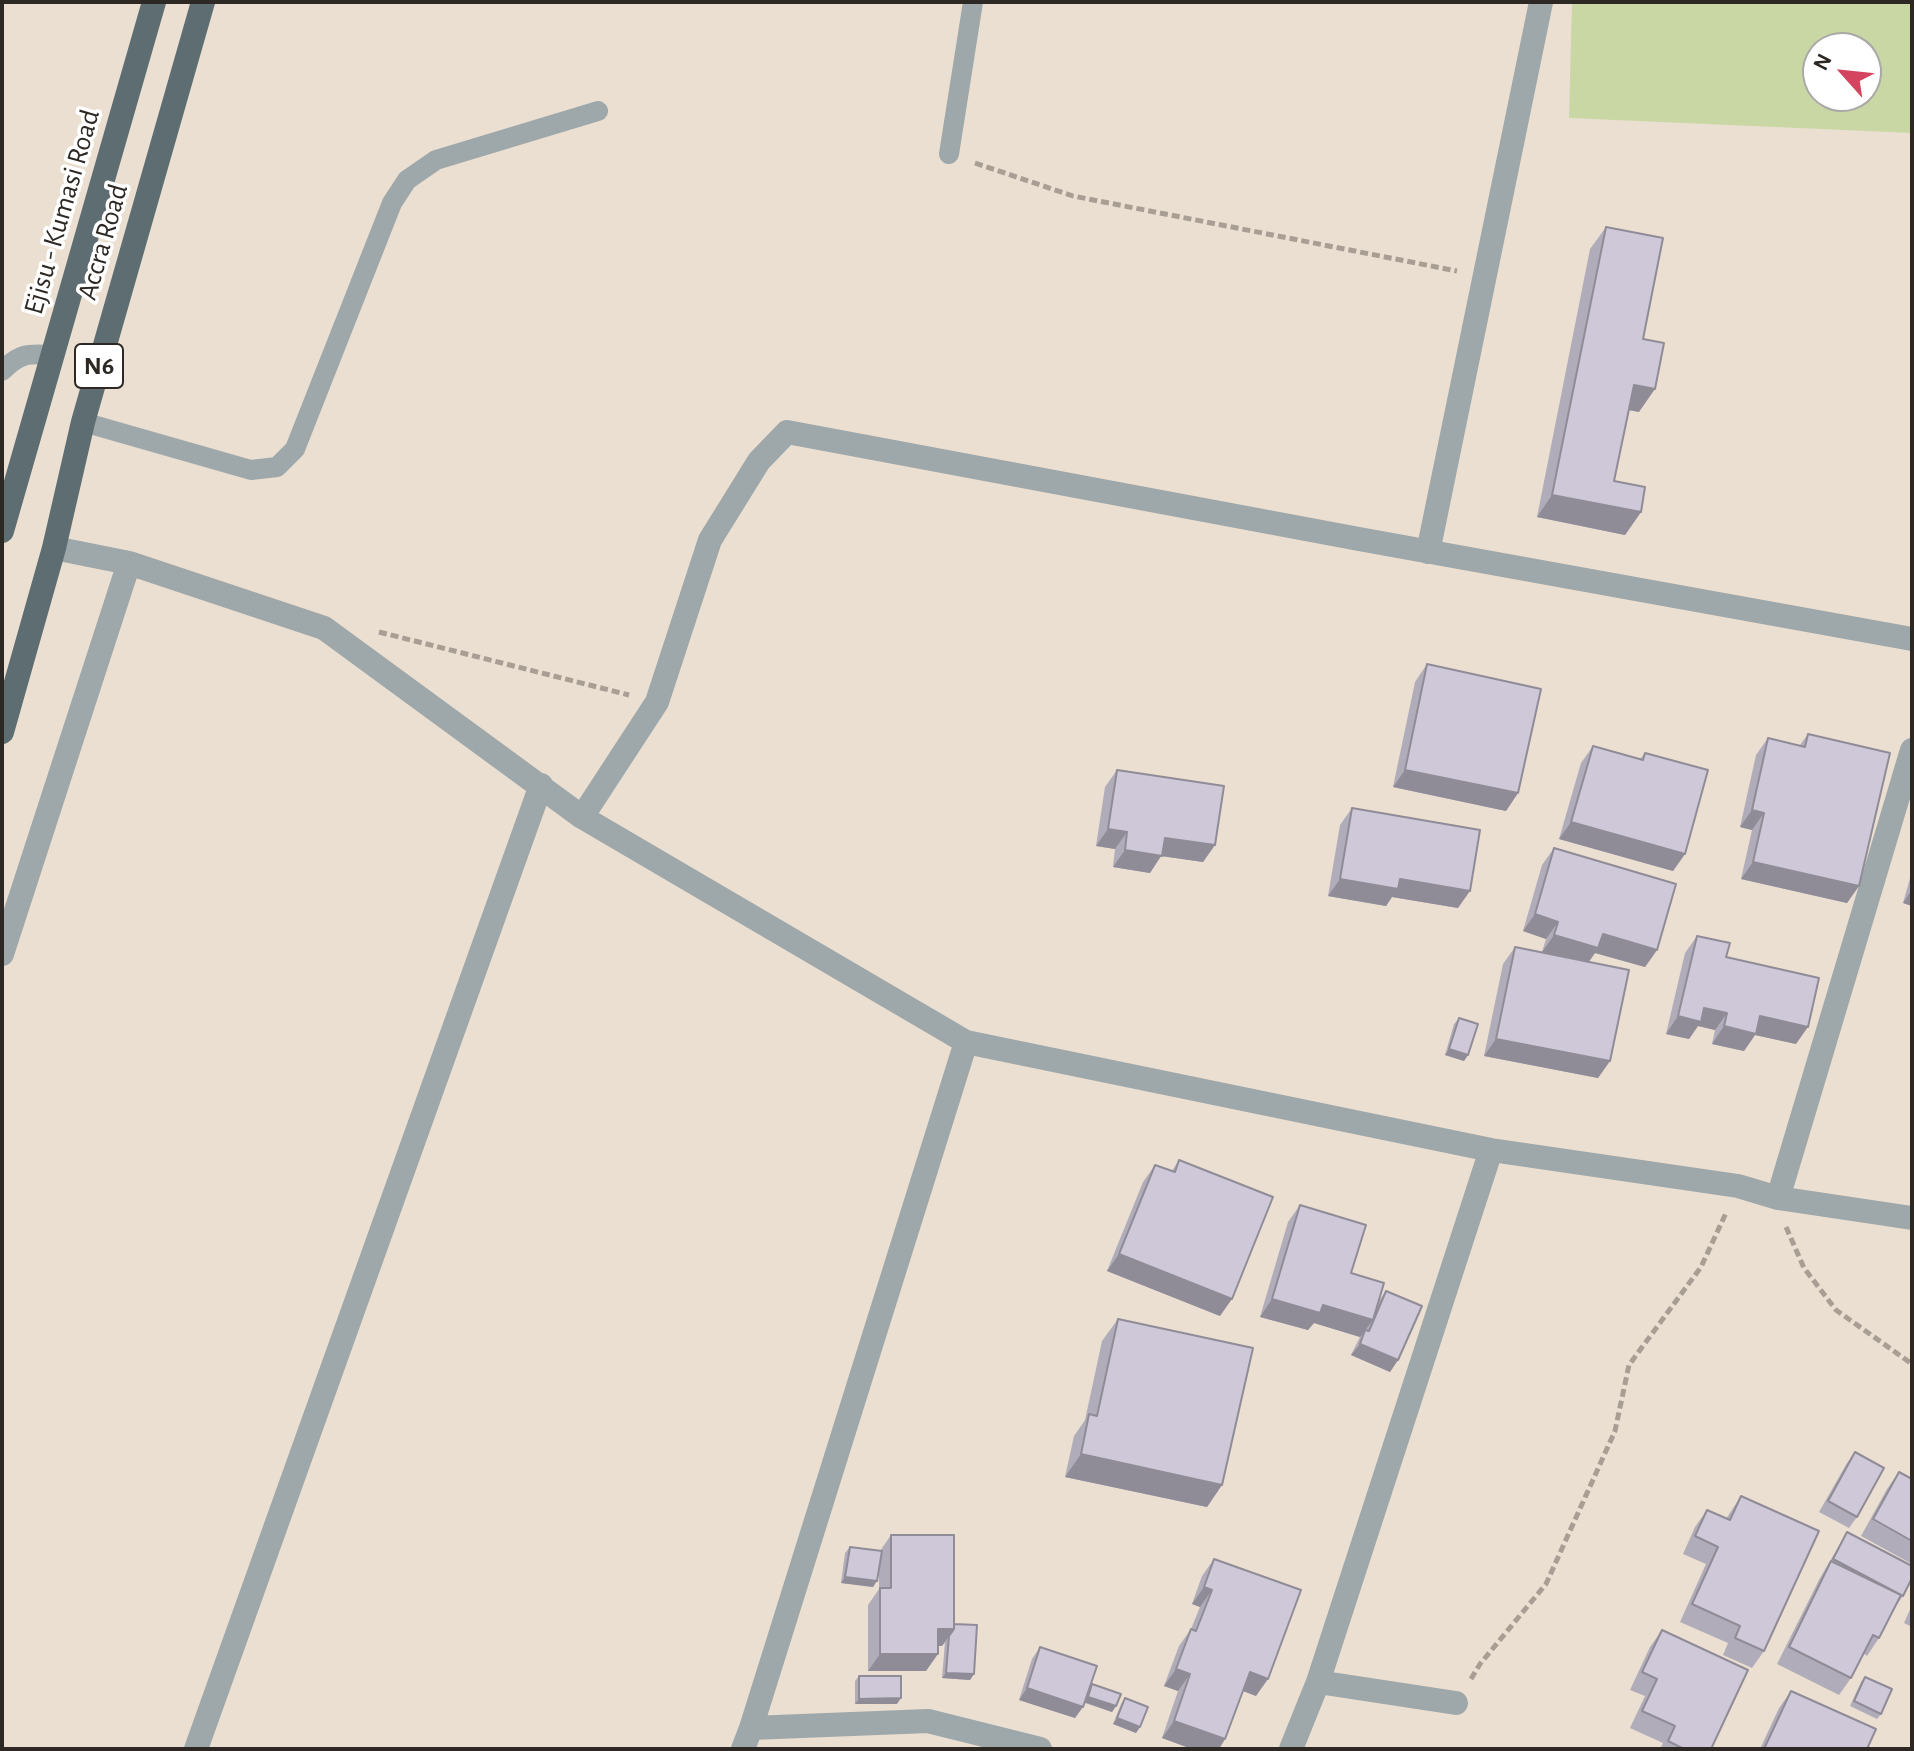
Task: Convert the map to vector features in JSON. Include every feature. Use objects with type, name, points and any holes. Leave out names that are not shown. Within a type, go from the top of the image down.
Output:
[{"type":"highway","name":"Ejisu - Kumasi Road","points":[[2,531],[154,2]]},
{"type":"highway","name":"Accra Road","points":[[2,732],[54,548],[83,422],[203,2]]},
{"type":"street","points":[[1428,552],[1541,2]]},
{"type":"street","points":[[582,817],[657,702],[710,540],[759,461],[787,432],[1912,639]]},
{"type":"street","points":[[54,548],[129,563],[324,628],[582,817],[966,1042],[1491,1150],[1738,1186],[1778,1198],[1912,1218]]},
{"type":"street","points":[[2,954],[129,563]]},
{"type":"street","points":[[1778,1198],[1912,750]]},
{"type":"street","points":[[196,1749],[541,785]]},
{"type":"street","points":[[966,1042],[747,1738],[928,1721],[1040,1749]]},
{"type":"street","points":[[1291,1749],[1318,1682],[1491,1150]]},
{"type":"street","points":[[1318,1682],[1456,1703]]},
{"type":"lane","points":[[949,154],[973,2]]},
{"type":"lane","points":[[83,422],[251,470],[277,467],[295,449],[392,203],[407,180],[436,160],[598,111]]},
{"type":"lane","points":[[2,371],[15,358],[31,353],[52,355]]},
{"type":"path","points":[[949,154],[1073,196],[1485,276]]},
{"type":"path","points":[[324,628],[387,632],[657,702]]},
{"type":"path","points":[[1456,1703],[1480,1664],[1546,1584],[1615,1431],[1629,1365],[1701,1267],[1738,1186]]},
{"type":"path","points":[[1778,1198],[1789,1235],[1804,1268],[1836,1310],[1912,1364]]},
{"type":"green space","points":[[1572,2],[1912,2],[1912,133],[1569,118]]},
{"type":"building","points":[[1606,227],[1663,238],[1643,339],[1664,343],[1655,389],[1634,385],[1614,481],[1645,487],[1641,512],[1552,495]]},
{"type":"building","points":[[1427,664],[1541,689],[1518,793],[1405,770]]},
{"type":"building","points":[[1808,734],[1890,753],[1859,886],[1753,862],[1764,813],[1752,810],[1768,738],[1805,747]]},
{"type":"building","points":[[1593,746],[1643,760],[1645,753],[1708,770],[1685,854],[1571,822]]},
{"type":"building","points":[[1117,770],[1224,786],[1215,845],[1165,838],[1162,856],[1125,850],[1127,832],[1108,829]]},
{"type":"building","points":[[1352,808],[1480,830],[1470,891],[1400,879],[1398,889],[1340,879]]},
{"type":"building","points":[[1554,848],[1676,884],[1657,950],[1603,934],[1598,948],[1554,935],[1558,922],[1535,914]]},
{"type":"building","points":[[1697,936],[1730,943],[1726,957],[1819,978],[1808,1027],[1760,1016],[1756,1034],[1724,1026],[1727,1013],[1704,1008],[1701,1022],[1678,1016]]},
{"type":"building","points":[[1515,947],[1629,970],[1610,1061],[1496,1039]]},
{"type":"building","points":[[1459,1018],[1478,1024],[1468,1055],[1449,1049]]},
{"type":"building","points":[[1179,1160],[1273,1197],[1232,1299],[1119,1254],[1155,1165],[1175,1172]]},
{"type":"building","points":[[1300,1205],[1366,1225],[1351,1273],[1384,1283],[1373,1320],[1323,1305],[1320,1313],[1272,1299]]},
{"type":"building","points":[[1386,1291],[1422,1306],[1398,1360],[1360,1344]]},
{"type":"building","points":[[1118,1319],[1253,1348],[1222,1485],[1081,1454],[1089,1414],[1097,1416]]},
{"type":"building","points":[[1855,1452],[1884,1468],[1857,1517],[1828,1501]]},
{"type":"building","points":[[1899,1472],[1912,1479],[1912,1541],[1873,1519]]},
{"type":"building","points":[[1741,1496],[1819,1531],[1764,1651],[1735,1638],[1740,1626],[1692,1604],[1718,1547],[1695,1536],[1707,1510],[1730,1520]]},
{"type":"building","points":[[1847,1532],[1912,1566],[1912,1578],[1903,1596],[1833,1559]]},
{"type":"building","points":[[891,1535],[954,1535],[954,1629],[938,1629],[938,1654],[880,1654],[880,1588],[891,1588]]},
{"type":"building","points":[[850,1547],[882,1551],[877,1581],[845,1577]]},
{"type":"building","points":[[1214,1559],[1301,1590],[1268,1679],[1250,1672],[1225,1739],[1174,1721],[1190,1674],[1176,1669],[1191,1629],[1196,1631],[1212,1590],[1204,1587]]},
{"type":"building","points":[[1831,1561],[1901,1595],[1879,1638],[1873,1635],[1851,1678],[1789,1647]]},
{"type":"building","points":[[954,1624],[977,1625],[974,1674],[946,1673],[949,1636]]},
{"type":"building","points":[[1662,1630],[1748,1670],[1711,1749],[1684,1749],[1668,1741],[1675,1726],[1642,1711],[1657,1679],[1642,1672]]},
{"type":"building","points":[[1040,1647],[1097,1666],[1083,1707],[1027,1688]]},
{"type":"building","points":[[859,1676],[901,1676],[901,1698],[859,1699]]},
{"type":"building","points":[[1865,1677],[1892,1689],[1881,1714],[1854,1701]]},
{"type":"building","points":[[1092,1684],[1121,1694],[1116,1706],[1088,1697]]},
{"type":"building","points":[[1791,1691],[1876,1729],[1867,1749],[1764,1749]]},
{"type":"building","points":[[1125,1698],[1148,1707],[1140,1727],[1117,1718]]}]
